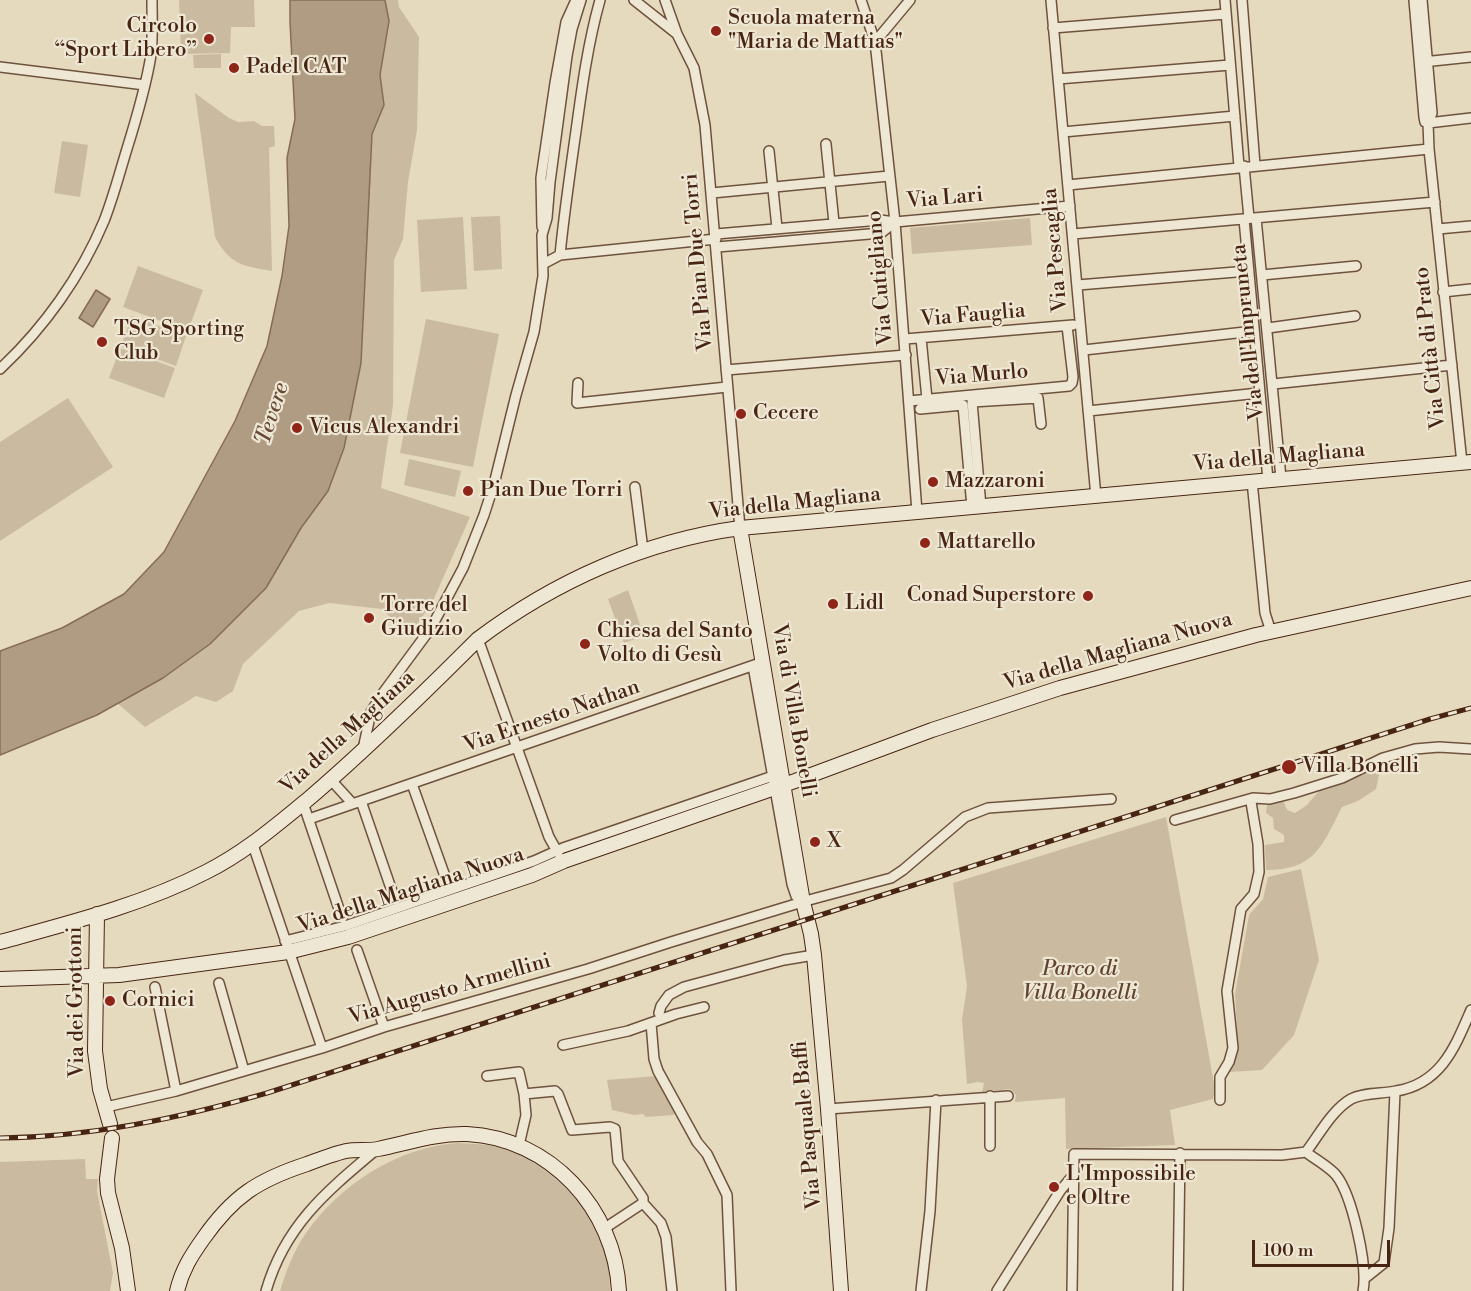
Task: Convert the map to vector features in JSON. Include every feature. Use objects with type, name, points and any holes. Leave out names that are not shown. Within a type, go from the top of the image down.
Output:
[{"type":"main road","name":"Via della Magliana","points":[[0,942],[97,914],[186,882],[208,872],[253,845],[362,753],[478,639],[506,619],[573,580],[643,550],[740,528],[1466,463]]},
{"type":"main road","name":"Via di Villa Bonelli","points":[[740,528],[758,664],[778,782],[812,934],[814,955]]},
{"type":"main road","name":"Via della Magliana Nuova","points":[[0,978],[95,976],[154,971],[348,938],[532,874],[560,856],[1060,688],[1271,632],[1471,588]]},
{"type":"main road","name":"Via della Magliana","points":[[0,935],[97,914]]},
{"type":"main road","name":"Via dei Grottoni","points":[[97,914],[96,1061],[100,1089],[111,1131],[108,1193],[123,1253],[128,1291]]},
{"type":"main road","name":"Via Pasquale Baffi","points":[[814,955],[841,1291]]},
{"type":"main road","points":[[177,1291],[189,1259],[223,1211],[243,1194],[271,1177],[347,1151],[377,1149],[445,1134],[476,1135],[519,1144],[559,1169],[594,1208],[605,1228],[615,1256],[619,1291]]},
{"type":"street","points":[[0,369],[40,326],[77,274],[88,255],[113,197],[145,85],[151,52],[152,0]]},
{"type":"street","points":[[362,753],[371,712],[437,617],[463,568],[494,484],[516,395],[531,347],[543,276],[541,178],[544,151],[562,41],[570,9],[576,0]]},
{"type":"street","points":[[542,235],[547,218],[570,36],[581,0]]},
{"type":"street","points":[[560,255],[591,32],[600,0]]},
{"type":"street","points":[[634,0],[677,34]]},
{"type":"street","name":"Via Pian Due Torri","points":[[665,0],[677,34],[691,62],[699,88],[705,125],[740,528]]},
{"type":"street","name":"Via Cutigliano","points":[[861,0],[875,42],[895,222],[917,512]]},
{"type":"street","points":[[875,42],[910,0]]},
{"type":"street","name":"Via Pescaglia","points":[[1051,0],[1096,496]]},
{"type":"street","name":"Via dell'Impruneta","points":[[1225,0],[1235,116],[1250,218],[1262,275],[1268,328],[1273,384],[1274,479]]},
{"type":"street","points":[[1242,0],[1255,165]]},
{"type":"street","points":[[1414,0],[1424,62]]},
{"type":"street","points":[[1422,0],[1424,62]]},
{"type":"street","points":[[1053,28],[1226,14]]},
{"type":"street","points":[[1424,62],[1471,57]]},
{"type":"street","name":"Via Città di Prato","points":[[1424,62],[1424,117],[1425,122],[1428,123],[1443,292],[1466,463]]},
{"type":"street","points":[[1058,79],[1230,65]]},
{"type":"street","points":[[0,67],[145,85]]},
{"type":"street","points":[[1063,132],[1235,116]]},
{"type":"street","points":[[1428,123],[1471,118]]},
{"type":"street","points":[[826,144],[834,223]]},
{"type":"street","points":[[1068,185],[1430,149]]},
{"type":"street","points":[[769,151],[777,228]]},
{"type":"street","points":[[712,193],[889,176]]},
{"type":"street","points":[[1073,234],[1434,202]]},
{"type":"street","name":"Via Lari","points":[[716,240],[777,228],[880,220],[895,222],[1070,206]]},
{"type":"street","name":"Via dell'Impruneta","points":[[1250,218],[1248,271],[1259,393],[1274,479]]},
{"type":"street","points":[[543,264],[560,255],[716,240],[881,233],[895,222]]},
{"type":"street","points":[[1438,230],[1471,226]]},
{"type":"street","points":[[1262,275],[1356,266]]},
{"type":"street","points":[[1078,285],[1248,271]]},
{"type":"street","points":[[1443,292],[1471,289]]},
{"type":"street","points":[[1268,328],[1355,316]]},
{"type":"street","name":"Via Fauglia","points":[[905,339],[1081,325]]},
{"type":"street","name":"Via Murlo","points":[[909,401],[1069,386],[1072,382],[1067,326]]},
{"type":"street","points":[[1084,350],[1254,332]]},
{"type":"street","points":[[921,338],[927,399]]},
{"type":"street","points":[[726,370],[906,355]]},
{"type":"street","points":[[1273,384],[1452,365]]},
{"type":"street","points":[[578,383],[577,404],[727,387]]},
{"type":"street","points":[[1088,411],[1259,393]]},
{"type":"street","points":[[976,507],[972,402],[1038,398],[1041,424]]},
{"type":"street","points":[[920,409],[963,405],[976,507]]},
{"type":"street","points":[[1252,481],[1264,613],[1271,632]]},
{"type":"street","points":[[635,487],[643,550]]},
{"type":"street","points":[[478,639],[550,841],[560,856]]},
{"type":"street","name":"Via Ernesto Nathan","points":[[309,819],[758,664]]},
{"type":"street","points":[[1175,820],[1253,798],[1270,799],[1294,793],[1342,778],[1383,758],[1415,749],[1439,747],[1471,749]]},
{"type":"street","points":[[331,780],[356,802],[395,900]]},
{"type":"street","points":[[412,784],[446,879]]},
{"type":"street","points":[[1220,1100],[1220,1077],[1229,1062],[1233,1048],[1227,991],[1241,909],[1254,894],[1259,872],[1258,844],[1251,802],[1253,798]]},
{"type":"street","name":"Via Augusto Armellini","points":[[106,1107],[176,1091],[384,1027],[588,969],[803,902],[894,877],[965,817],[988,808],[1111,799]]},
{"type":"street","points":[[303,803],[342,918]]},
{"type":"street","points":[[253,845],[321,1048]]},
{"type":"street","points":[[357,950],[384,1027]]},
{"type":"street","points":[[731,1291],[727,1195],[707,1154],[697,1142],[658,1071],[654,1059],[656,1019],[669,995],[684,987],[784,960],[814,955]]},
{"type":"street","points":[[219,983],[244,1071]]},
{"type":"street","points":[[155,987],[176,1091]]},
{"type":"street","points":[[564,1045],[628,1031],[656,1019],[704,1007]]},
{"type":"street","points":[[1306,1152],[1340,1108],[1350,1100],[1362,1096],[1395,1092],[1422,1083],[1436,1073],[1452,1051],[1471,1010]]},
{"type":"street","points":[[487,1076],[519,1072],[526,1115],[519,1144]]},
{"type":"street","points":[[524,1094],[555,1091],[572,1130],[610,1127],[615,1129],[618,1161],[643,1198],[643,1203],[661,1223],[666,1237],[672,1291]]},
{"type":"street","points":[[1364,1279],[1384,1263],[1389,1228],[1395,1092]]},
{"type":"street","points":[[990,1096],[990,1146]]},
{"type":"street","points":[[828,1109],[1008,1096]]},
{"type":"street","points":[[921,1291],[930,1211],[936,1100]]},
{"type":"street","points":[[266,1291],[284,1247],[300,1221],[332,1187],[377,1149]]},
{"type":"street","points":[[1072,1291],[1074,1154],[1282,1155],[1306,1152],[1336,1176],[1345,1191],[1356,1229],[1364,1279],[1363,1291]]},
{"type":"street","points":[[1178,1291],[1180,1153]]},
{"type":"street","points":[[997,1291],[1060,1191],[1074,1174]]},
{"type":"street","points":[[605,1228],[643,1203]]},
{"type":"green space","points":[[179,0],[254,0],[255,27],[231,27],[230,53],[181,54]]},
{"type":"green space","points":[[385,0],[398,0],[399,7],[419,37],[417,130],[408,182],[403,239],[394,260],[393,405],[381,488],[470,517],[432,603],[409,636],[382,609],[329,603],[299,611],[243,664],[233,691],[216,702],[196,696],[145,727],[117,703],[163,678],[210,644],[266,588],[301,528],[328,491],[344,448],[361,363],[372,134],[384,105],[380,75],[389,21]]},
{"type":"green space","points":[[221,54],[221,68],[194,68],[193,55]]},
{"type":"green space","points":[[195,93],[238,122],[254,121],[262,126],[274,126],[275,146],[269,148],[272,271],[238,263],[226,253],[215,237]]},
{"type":"green space","points":[[62,141],[88,145],[80,197],[54,193]]},
{"type":"green space","points":[[500,216],[502,269],[474,271],[471,217]]},
{"type":"green space","points":[[463,217],[467,289],[421,292],[417,220]]},
{"type":"green space","points":[[1030,218],[1032,245],[912,254],[910,228]]},
{"type":"green space","points":[[138,266],[203,290],[188,331],[123,307]]},
{"type":"green space","points":[[132,316],[186,336],[176,366],[121,346]]},
{"type":"green space","points":[[426,319],[499,334],[473,467],[400,453]]},
{"type":"green space","points":[[120,348],[175,368],[164,398],[109,378]]},
{"type":"green space","points":[[68,398],[113,467],[0,541],[0,442]]},
{"type":"green space","points":[[409,459],[461,471],[455,497],[404,485]]},
{"type":"green space","points":[[628,590],[644,636],[624,643],[608,599]]},
{"type":"green space","points":[[1375,765],[1380,770],[1376,789],[1358,801],[1342,807],[1329,833],[1315,853],[1296,866],[1266,870],[1265,845],[1284,842],[1284,835],[1274,829],[1273,818],[1266,813],[1267,805],[1283,800],[1287,810],[1295,813],[1307,805],[1319,791]]},
{"type":"green space","name":"Parco di Villa Bonelli","points":[[1166,817],[1215,1089],[1213,1099],[1170,1110],[1175,1145],[1066,1149],[1065,1098],[1015,1102],[1016,1095],[1010,1089],[982,1092],[984,1083],[967,1084],[962,1020],[967,986],[953,883]]},
{"type":"green space","points":[[1301,869],[1319,960],[1294,1035],[1262,1070],[1229,1072],[1238,1050],[1235,994],[1249,915],[1263,899],[1268,877]]},
{"type":"green space","points":[[657,1076],[675,1113],[673,1115],[646,1117],[643,1114],[634,1115],[612,1110],[607,1080]]},
{"type":"green space","points":[[459,1143],[505,1149],[526,1158],[564,1186],[580,1204],[603,1245],[609,1268],[610,1291],[280,1291],[291,1261],[306,1233],[320,1215],[354,1184],[373,1171],[415,1151]]},
{"type":"green space","points":[[85,1159],[86,1179],[98,1179],[97,1191],[113,1273],[110,1291],[0,1291],[0,1162]]},
{"type":"water","name":"Tevere","points":[[290,0],[385,0],[389,21],[380,75],[384,105],[372,134],[361,363],[344,448],[328,491],[301,528],[266,588],[210,644],[163,678],[97,715],[0,755],[0,651],[62,628],[124,594],[164,552],[235,421],[267,346],[282,276],[289,226],[287,158],[295,119]]},
{"type":"water","points":[[96,290],[110,299],[93,327],[79,318]]},
{"type":"railway","points":[[0,1138],[102,1130],[168,1118],[267,1093],[1430,719],[1471,708]]},
{"type":"place","name":"Scuola materna \"Maria de Mattias\"","points":[[716,31]]},
{"type":"place","name":"Circolo “Sport Libero”","points":[[209,39]]},
{"type":"place","name":"Padel CAT","points":[[234,68]]},
{"type":"place","name":"TSG Sporting Club","points":[[102,342]]},
{"type":"place","name":"Cecere","points":[[741,414]]},
{"type":"place","name":"Vicus Alexandri","points":[[297,428]]},
{"type":"place","name":"Mazzaroni","points":[[933,482]]},
{"type":"place","name":"Pian Due Torri","points":[[468,491]]},
{"type":"place","name":"Mattarello","points":[[925,543]]},
{"type":"place","name":"Conad Superstore","points":[[1088,596]]},
{"type":"place","name":"Lidl","points":[[833,604]]},
{"type":"place","name":"Torre del Giudizio","points":[[369,618]]},
{"type":"place","name":"Chiesa del Santo Volto di Gesù","points":[[585,644]]},
{"type":"place","name":"Villa Bonelli","points":[[1289,767]]},
{"type":"place","name":"X","points":[[815,842]]},
{"type":"place","name":"Cornici","points":[[110,1001]]},
{"type":"place","name":"L'Impossibile e Oltre","points":[[1054,1187]]}]
